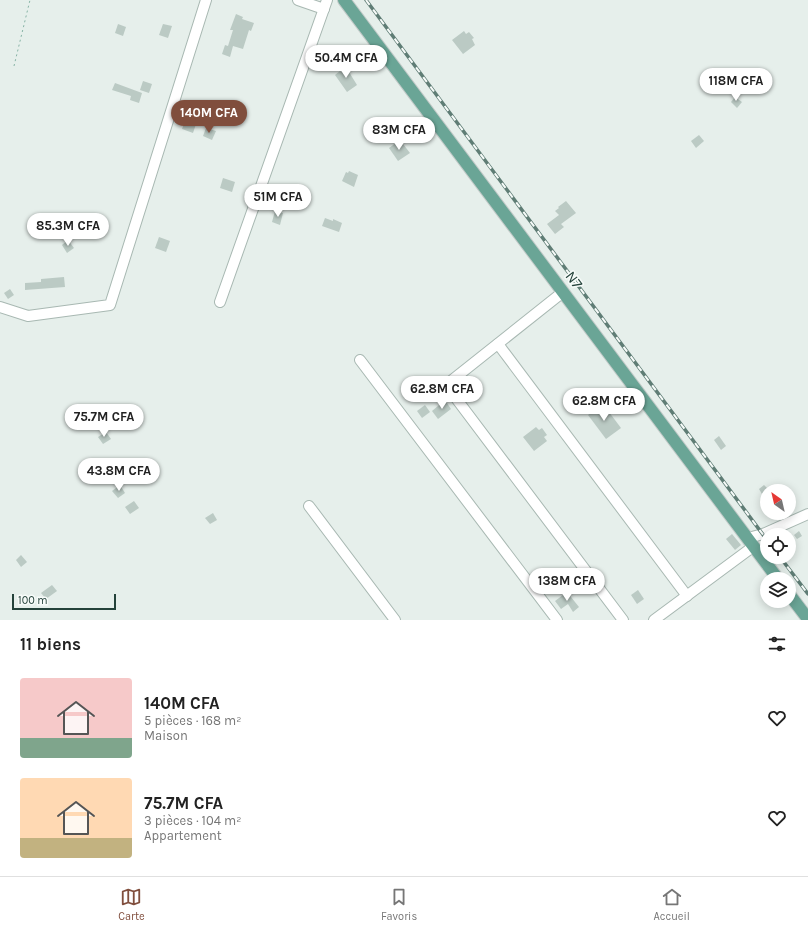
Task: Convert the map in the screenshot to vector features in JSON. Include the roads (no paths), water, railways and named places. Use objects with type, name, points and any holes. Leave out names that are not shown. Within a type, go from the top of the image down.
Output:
[{"type":"main road","name":"N7","points":[[344,0],[773,572]]},
{"type":"main road","points":[[796,603],[808,619]]},
{"type":"street","points":[[0,307],[28,316],[110,305],[206,0]]},
{"type":"street","points":[[220,302],[325,5],[298,0]]},
{"type":"street","points":[[432,394],[446,385],[563,292]]},
{"type":"street","points":[[498,344],[687,596]]},
{"type":"street","points":[[360,360],[557,620]]},
{"type":"street","points":[[446,385],[623,620]]},
{"type":"street","points":[[309,506],[395,620]]},
{"type":"street","points":[[654,620],[687,596],[762,534],[808,514]]},
{"type":"railway","points":[[366,0],[760,531]]},
{"type":"railway","points":[[785,564],[808,594]]}]
